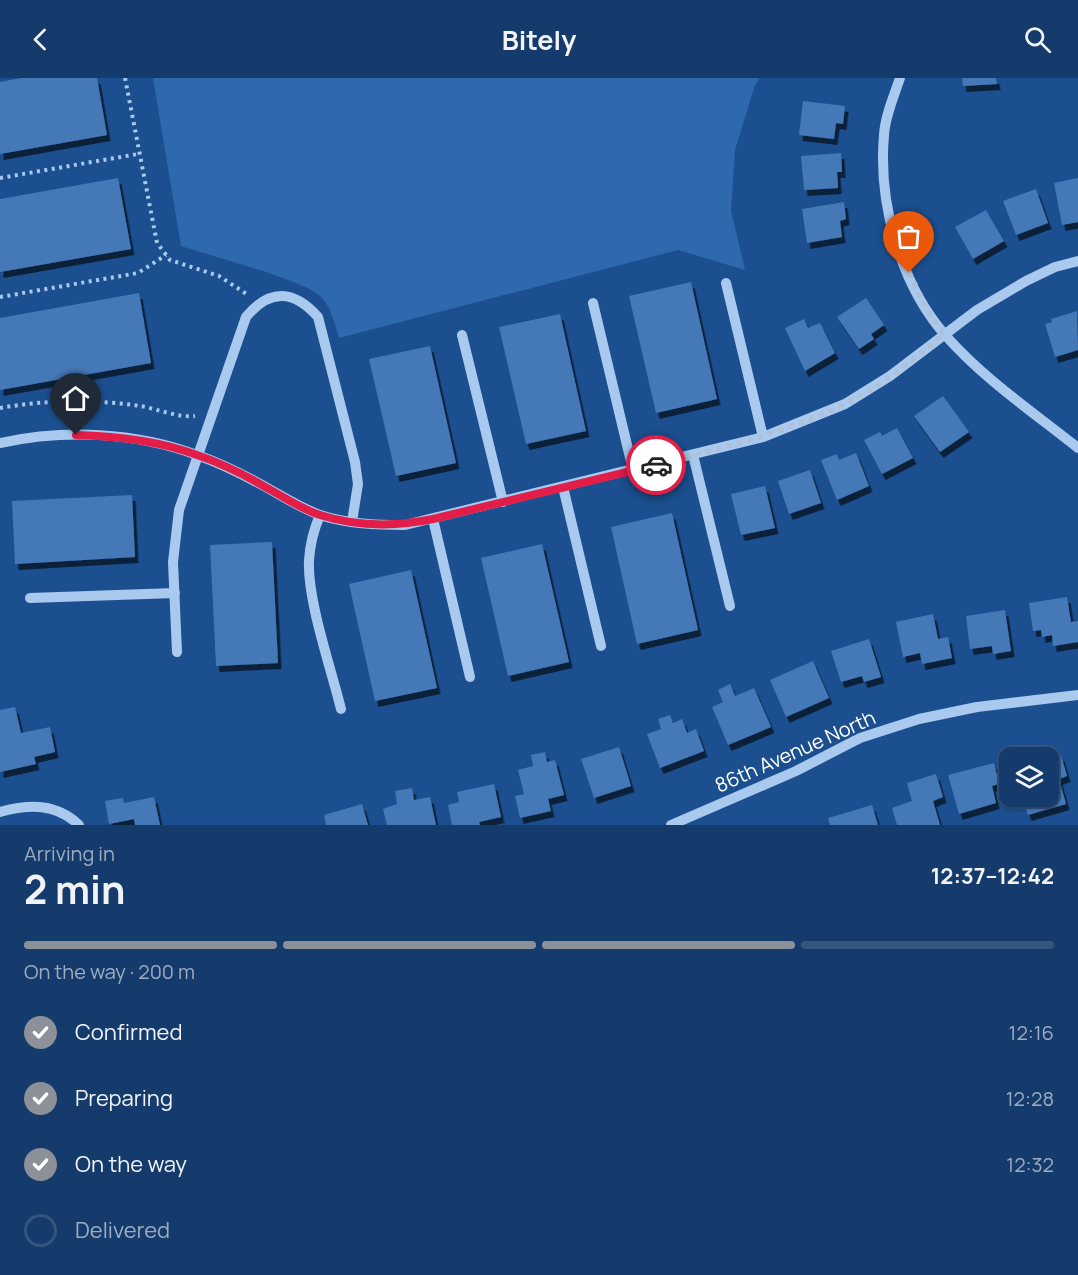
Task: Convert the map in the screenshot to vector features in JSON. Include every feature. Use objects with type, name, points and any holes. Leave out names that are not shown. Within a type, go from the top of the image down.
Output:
[{"type":"street","points":[[900,78],[884,133],[884,195],[899,254],[928,312],[944,334],[989,378],[1078,448]]},
{"type":"street","points":[[0,443],[57,434],[114,436],[171,447],[198,455],[320,515],[372,525],[405,525],[764,437],[845,404],[890,376],[977,310],[1026,281],[1055,267],[1078,261]]},
{"type":"street","points":[[726,283],[764,437]]},
{"type":"street","points":[[177,652],[174,535],[179,510],[246,317],[257,304],[270,297],[286,296],[304,301],[318,317],[355,462],[358,483],[352,522]]},
{"type":"street","points":[[593,303],[633,470]]},
{"type":"street","points":[[462,335],[503,502]]},
{"type":"street","points":[[693,455],[730,606]]},
{"type":"street","points":[[562,487],[602,646]]},
{"type":"street","points":[[320,515],[312,536],[309,560],[312,589],[341,709]]},
{"type":"street","points":[[433,519],[470,677]]},
{"type":"street","points":[[30,598],[175,593]]},
{"type":"street","name":"86th Avenue North","points":[[671,825],[796,771],[860,738],[909,722],[977,707],[1078,695]]},
{"type":"street","points":[[0,812],[24,806],[47,807],[67,813],[79,825]]},
{"type":"path","points":[[125,78],[157,243],[170,260],[219,276],[242,289],[257,304]]},
{"type":"path","points":[[0,178],[138,154]]},
{"type":"path","points":[[0,297],[138,273],[166,255]]},
{"type":"path","points":[[0,408],[58,402],[90,402],[139,406],[210,420]]},
{"type":"shaded area","points":[[153,78],[760,78],[755,85],[735,150],[731,210],[745,270],[678,250],[339,338],[327,305],[320,296],[310,290],[276,276],[181,246]]},
{"type":"building","points":[[21,78],[97,78],[107,135],[0,154],[0,82]]},
{"type":"building","points":[[962,78],[996,78],[997,84],[963,86]]},
{"type":"building","points":[[803,101],[845,106],[843,124],[836,123],[834,139],[799,135]]},
{"type":"building","points":[[841,153],[842,172],[837,172],[838,188],[804,190],[801,156]]},
{"type":"building","points":[[118,178],[131,249],[0,272],[0,199]]},
{"type":"building","points":[[1078,178],[1078,222],[1062,225],[1054,183]]},
{"type":"building","points":[[1036,189],[1048,223],[1016,235],[1003,201]]},
{"type":"building","points":[[844,202],[846,219],[840,221],[842,237],[807,243],[802,209]]},
{"type":"building","points":[[986,210],[1004,241],[973,259],[955,227]]},
{"type":"building","points":[[691,282],[717,399],[656,413],[629,296]]},
{"type":"building","points":[[139,293],[151,363],[0,390],[0,318]]},
{"type":"building","points":[[866,298],[884,325],[871,334],[874,339],[859,349],[837,317]]},
{"type":"building","points":[[1077,311],[1078,350],[1055,357],[1045,324],[1052,322],[1051,319]]},
{"type":"building","points":[[560,314],[586,431],[526,444],[499,327]]},
{"type":"building","points":[[804,319],[808,328],[820,323],[835,353],[805,371],[785,328]]},
{"type":"building","points":[[430,346],[456,463],[396,476],[369,359]]},
{"type":"building","points":[[943,396],[969,432],[940,452],[914,416]]},
{"type":"building","points":[[897,428],[913,458],[882,474],[864,440],[880,432],[882,436]]},
{"type":"building","points":[[856,453],[869,486],[837,500],[821,460],[837,454],[839,460]]},
{"type":"building","points":[[810,470],[821,503],[789,514],[778,481]]},
{"type":"building","points":[[765,486],[775,528],[741,535],[731,494]]},
{"type":"building","points":[[132,495],[135,557],[15,564],[12,501]]},
{"type":"building","points":[[672,513],[698,630],[637,644],[611,527]]},
{"type":"building","points":[[272,542],[278,663],[216,666],[210,545]]},
{"type":"building","points":[[542,544],[569,662],[508,676],[481,558]]},
{"type":"building","points":[[411,570],[437,688],[375,701],[349,584]]},
{"type":"building","points":[[1067,597],[1071,622],[1078,621],[1078,642],[1053,646],[1052,635],[1042,637],[1041,630],[1033,631],[1029,603]]},
{"type":"building","points":[[1005,610],[1011,651],[993,654],[992,646],[970,649],[966,616]]},
{"type":"building","points":[[933,614],[938,639],[948,637],[952,658],[922,664],[920,653],[903,657],[896,622]]},
{"type":"building","points":[[869,639],[881,677],[864,682],[862,676],[841,682],[831,651]]},
{"type":"building","points":[[813,661],[829,698],[786,717],[770,680]]},
{"type":"building","points":[[730,684],[735,696],[754,688],[771,727],[728,745],[712,707],[723,702],[718,690]]},
{"type":"building","points":[[15,707],[21,733],[50,727],[55,752],[34,757],[36,764],[0,772],[0,710]]},
{"type":"building","points":[[670,715],[673,723],[682,719],[687,733],[696,729],[704,751],[660,768],[647,734],[661,729],[658,719]]},
{"type":"building","points":[[619,747],[631,786],[594,798],[581,759]]},
{"type":"building","points":[[545,752],[547,762],[555,760],[564,795],[548,799],[551,811],[520,818],[515,796],[524,794],[518,770],[533,766],[531,755]]},
{"type":"building","points":[[1061,755],[1067,776],[1059,779],[1059,756]]},
{"type":"building","points":[[994,763],[999,784],[992,786],[996,803],[959,814],[948,775]]},
{"type":"building","points":[[936,774],[943,797],[933,801],[940,825],[897,825],[892,808],[912,801],[907,783]]},
{"type":"building","points":[[1059,779],[1066,804],[1059,806]]},
{"type":"building","points":[[494,784],[501,817],[479,822],[480,825],[452,825],[448,805],[459,802],[457,792]]},
{"type":"building","points":[[412,788],[414,800],[430,797],[436,825],[387,825],[383,809],[397,804],[395,791]]},
{"type":"building","points":[[154,797],[160,825],[135,825],[134,819],[109,824],[105,801],[123,798],[124,803]]},
{"type":"building","points":[[362,804],[368,825],[326,825],[324,815]]},
{"type":"building","points":[[872,805],[878,825],[830,825],[828,818]]},
{"type":"building","points":[[1025,807],[1056,807],[1028,815]]},
{"type":"way so far","points":[[656,465],[764,437],[845,404],[890,376],[928,348],[944,334],[928,312],[909,273]]},
{"type":"route","points":[[76,435],[114,436],[171,447],[198,455],[252,479],[299,506],[320,515],[372,525],[405,525],[656,465]]}]
